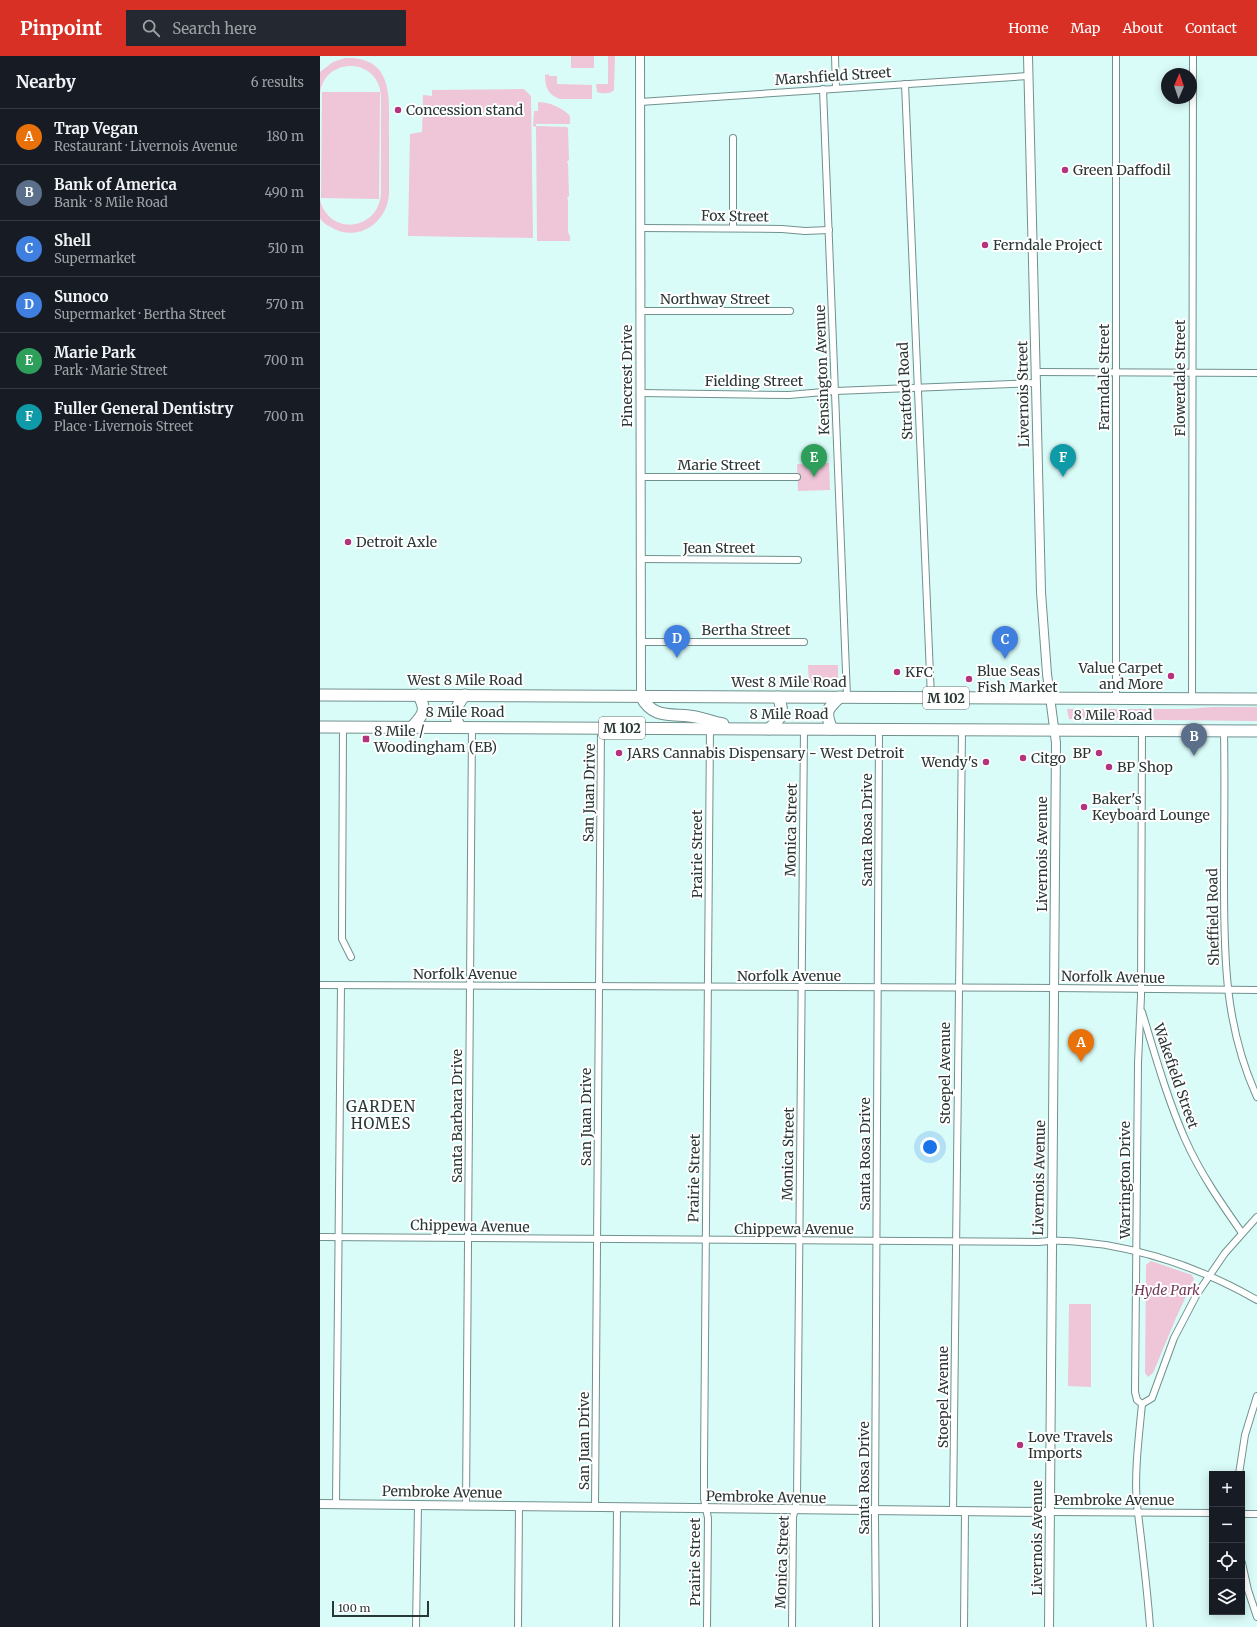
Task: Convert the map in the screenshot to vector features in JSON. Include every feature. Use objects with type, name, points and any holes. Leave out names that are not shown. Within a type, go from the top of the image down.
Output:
[{"type":"highway","name":"West 8 Mile Road","points":[[320,695],[1257,699]]},
{"type":"highway","points":[[412,727],[420,719],[424,710],[418,695]]},
{"type":"highway","points":[[460,727],[456,722],[455,712],[465,695]]},
{"type":"highway","points":[[641,696],[649,707],[662,714],[691,716],[741,728]]},
{"type":"highway","points":[[769,729],[778,721],[782,713],[782,706],[778,697]]},
{"type":"highway","points":[[832,729],[827,719],[827,714],[832,705],[844,697]]},
{"type":"highway","name":"8 Mile Road","points":[[320,726],[1257,731]]},
{"type":"street","name":"Pinecrest Drive","points":[[640,56],[641,696]]},
{"type":"street","points":[[835,56],[836,88]]},
{"type":"street","name":"Livernois Street","points":[[1028,56],[1041,592],[1054,730]]},
{"type":"street","name":"Farmdale Street","points":[[1116,56],[1116,698]]},
{"type":"street","name":"Flowerdale Street","points":[[1192,699],[1193,56]]},
{"type":"street","name":"Marshfield Street","points":[[640,102],[1028,76]]},
{"type":"street","name":"Stratford Road","points":[[905,84],[931,698]]},
{"type":"street","name":"Kensington Avenue","points":[[823,89],[835,391],[844,697]]},
{"type":"street","points":[[733,138],[733,228]]},
{"type":"street","name":"Fox Street","points":[[640,228],[733,228],[805,231],[829,230]]},
{"type":"street","name":"Northway Street","points":[[640,311],[790,311]]},
{"type":"street","points":[[1036,372],[1192,374],[1257,373]]},
{"type":"street","name":"Fielding Street","points":[[640,393],[789,394],[1036,383]]},
{"type":"street","name":"Marie Street","points":[[640,476],[797,477]]},
{"type":"street","name":"Jean Street","points":[[640,559],[798,560]]},
{"type":"street","name":"Bertha Street","points":[[640,642],[804,642]]},
{"type":"street","points":[[343,726],[342,939],[351,957]]},
{"type":"street","name":"Santa Barbara Drive","points":[[466,1505],[472,727]]},
{"type":"street","name":"San Juan Drive","points":[[595,1507],[601,728]]},
{"type":"street","name":"Prairie Street","points":[[707,1627],[708,1518],[704,1498],[704,1467],[710,728]]},
{"type":"street","name":"Monica Street","points":[[792,1627],[794,1517],[797,1500],[804,729]]},
{"type":"street","name":"Santa Rosa Drive","points":[[876,1627],[875,1511],[880,730]]},
{"type":"street","name":"Stoepel Avenue","points":[[953,1512],[962,730]]},
{"type":"street","name":"Livernois Avenue","points":[[1049,1627],[1056,748],[1054,730]]},
{"type":"street","name":"Warrington Drive","points":[[1142,730],[1141,1007],[1138,1063],[1135,1392],[1137,1400],[1142,1404],[1137,1504],[1150,1627]]},
{"type":"street","name":"Sheffield Road","points":[[1224,731],[1224,923],[1227,990],[1237,1040],[1248,1075],[1257,1097]]},
{"type":"street","name":"Norfolk Avenue","points":[[320,985],[1257,990]]},
{"type":"street","points":[[336,1504],[341,985]]},
{"type":"street","name":"Wakefield Street","points":[[1141,1007],[1164,1087],[1186,1141],[1214,1192],[1242,1233]]},
{"type":"street","points":[[1142,1404],[1152,1398],[1176,1333],[1194,1299],[1209,1276],[1242,1233],[1257,1218]]},
{"type":"street","name":"Chippewa Avenue","points":[[320,1237],[956,1242],[1039,1242],[1052,1240],[1094,1244],[1137,1251],[1174,1262],[1209,1276],[1230,1285],[1257,1300]]},
{"type":"street","points":[[1239,1471],[1245,1435],[1257,1396]]},
{"type":"street","name":"Pembroke Avenue","points":[[320,1504],[1209,1514]]},
{"type":"street","points":[[416,1627],[418,1505]]},
{"type":"street","points":[[518,1627],[519,1506]]},
{"type":"street","points":[[616,1627],[617,1507]]},
{"type":"street","points":[[964,1627],[965,1512]]},
{"type":"street","points":[[1245,1514],[1257,1514]]},
{"type":"street","points":[[1245,1576],[1257,1617]]},
{"type":"green space","points":[[571,56],[594,56],[594,68],[571,68]]},
{"type":"green space","points":[[608,56],[615,56],[614,90],[609,93],[599,93],[597,92],[596,84],[608,84]]},
{"type":"green space","points":[[345,58],[361,59],[373,64],[381,72],[386,83],[389,108],[389,194],[387,205],[383,214],[368,228],[359,232],[349,233],[339,231],[326,225],[321,220],[320,200],[325,212],[342,224],[363,222],[371,216],[378,206],[381,194],[381,96],[378,83],[371,74],[362,68],[351,66],[341,68],[331,73],[324,82],[320,94],[320,72],[333,62]]},
{"type":"green space","points":[[549,74],[549,76],[557,76],[557,84],[592,85],[592,99],[560,99],[556,97],[550,93],[547,87],[545,75]]},
{"type":"green space","points":[[524,89],[531,96],[533,238],[408,236],[410,134],[422,132],[423,95],[432,96],[432,90]]},
{"type":"green space","points":[[322,92],[380,92],[379,199],[321,198]]},
{"type":"green space","points":[[538,102],[556,106],[564,110],[570,116],[570,124],[536,124],[536,126],[567,127],[568,129],[569,160],[567,162],[569,196],[567,198],[568,231],[570,241],[537,241],[536,127],[533,126],[534,111],[538,111]]},
{"type":"green space","points":[[829,463],[830,490],[798,491],[797,464]]},
{"type":"green space","points":[[808,665],[838,665],[838,683],[809,683]]},
{"type":"green space","points":[[1212,707],[1257,707],[1257,721],[1069,719],[1067,709],[1187,709]]},
{"type":"green space","name":"Hyde Park","points":[[1151,1261],[1192,1275],[1194,1279],[1153,1373],[1148,1377],[1145,1373],[1146,1265]]},
{"type":"green space","points":[[1069,1304],[1091,1304],[1091,1387],[1068,1386]]},
{"type":"place","name":"Concession stand","points":[[398,110]]},
{"type":"place","name":"Green Daffodil","points":[[1065,170]]},
{"type":"place","name":"Ferndale Project","points":[[985,245]]},
{"type":"place","name":"Marie Park","points":[[814,477]]},
{"type":"place","name":"Fuller General Dentistry","points":[[1063,477]]},
{"type":"place","name":"Detroit Axle","points":[[348,542]]},
{"type":"place","name":"Sunoco","points":[[677,658]]},
{"type":"place","name":"Shell","points":[[1005,659]]},
{"type":"place","name":"KFC","points":[[897,672]]},
{"type":"place","name":"Value Carpet and More","points":[[1171,676]]},
{"type":"place","name":"Blue Seas Fish Market","points":[[969,679]]},
{"type":"place","name":"8 Mile / Woodingham (EB)","points":[[366,739]]},
{"type":"place","name":"JARS Cannabis Dispensary - West Detroit","points":[[619,753]]},
{"type":"place","name":"BP","points":[[1099,753]]},
{"type":"place","name":"Bank of America","points":[[1194,756]]},
{"type":"place","name":"Citgo","points":[[1023,758]]},
{"type":"place","name":"Wendy's","points":[[986,762]]},
{"type":"place","name":"BP Shop","points":[[1109,767]]},
{"type":"place","name":"Baker's Keyboard Lounge","points":[[1084,807]]},
{"type":"place","name":"Trap Vegan","points":[[1081,1062]]},
{"type":"place","name":"Love Travels Imports","points":[[1020,1445]]},
{"type":"district","name":"GARDEN HOMES","points":[[381,1114]]}]
